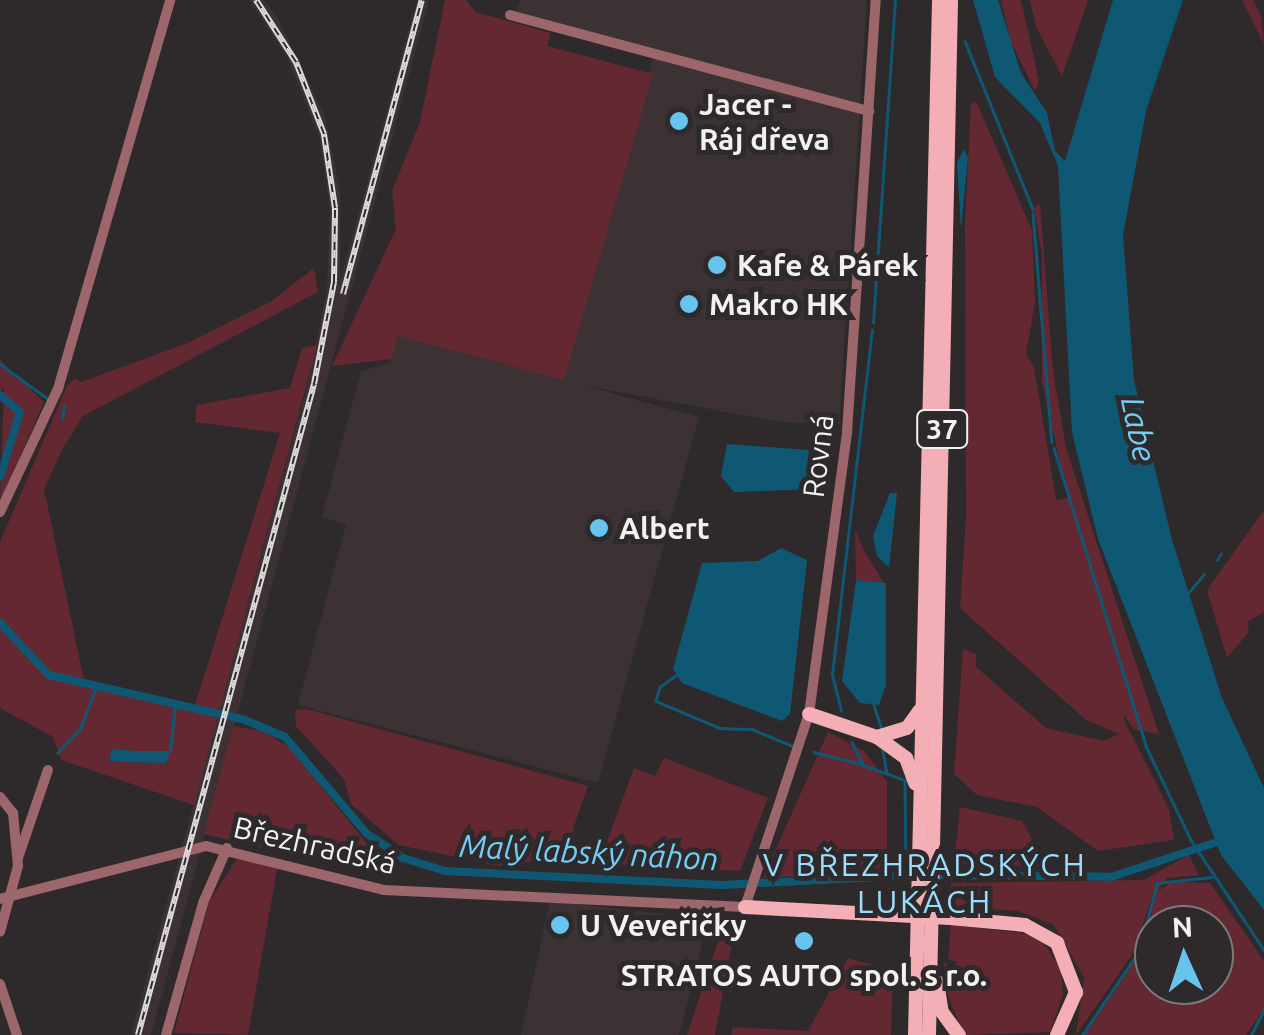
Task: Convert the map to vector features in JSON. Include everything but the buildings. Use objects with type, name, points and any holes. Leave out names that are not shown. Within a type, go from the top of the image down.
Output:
[{"type":"main road","name":"37","points":[[927,857],[920,822],[940,0]]},
{"type":"main road","name":"37","points":[[928,1035],[926,897],[951,0]]},
{"type":"main road","points":[[880,736],[917,718],[924,660]]},
{"type":"main road","points":[[810,714],[880,736],[911,766],[920,822]]},
{"type":"main road","name":"37","points":[[915,1035],[926,897]]},
{"type":"main road","points":[[926,897],[937,991],[960,1035]]},
{"type":"main road","points":[[746,900],[1025,925],[1058,943],[1076,992],[1057,1035]]},
{"type":"street","points":[[0,512],[58,388],[170,0]]},
{"type":"street","name":"Rovná","points":[[746,900],[810,714],[849,414],[876,0]]},
{"type":"street","points":[[510,15],[869,111]]},
{"type":"street","points":[[0,932],[17,859],[48,770]]},
{"type":"street","points":[[0,797],[12,814],[17,859]]},
{"type":"street","points":[[166,1035],[203,903],[227,848]]},
{"type":"street","name":"Březhradská","points":[[6,899],[178,849],[227,848],[384,890],[746,900]]},
{"type":"street","points":[[0,984],[17,1034],[0,1032]]},
{"type":"shaded area","points":[[249,0],[264,0],[277,17],[325,117],[340,190],[340,282],[417,0],[429,0],[151,1035],[131,1035],[308,383],[327,290],[330,208],[319,136],[287,57]]},
{"type":"shaded area","points":[[445,0],[466,0],[475,12],[550,33],[547,46],[653,74],[564,380],[398,336],[392,359],[332,366],[396,229],[392,191],[420,122]]},
{"type":"shaded area","points":[[520,0],[867,0],[839,425],[780,422],[582,385],[699,417],[598,783],[298,705],[346,525],[322,517],[361,371],[390,363],[398,336],[564,380],[655,50],[516,11]]},
{"type":"shaded area","points":[[1001,0],[1021,0],[1039,81],[1035,91],[1011,42]]},
{"type":"shaded area","points":[[1030,0],[1088,0],[1062,76],[1036,27]]},
{"type":"shaded area","points":[[1242,0],[1253,0],[1261,15],[1264,44]]},
{"type":"shaded area","points":[[976,101],[1032,230],[1035,302],[1026,355],[1034,367],[1056,500],[1068,498],[1042,382],[1042,255],[1034,208],[1040,203],[1053,372],[1066,448],[1159,734],[1133,729],[1124,714],[1124,720],[1169,809],[1174,840],[1098,851],[1037,807],[977,795],[954,774],[963,649],[976,654],[976,667],[1046,728],[1104,741],[1119,734],[1086,720],[960,608],[966,516],[965,223],[971,104]]},
{"type":"shaded area","points":[[314,268],[318,292],[83,416],[44,489],[84,681],[195,705],[280,433],[195,422],[197,405],[290,388],[302,348],[317,345],[194,805],[61,760],[53,737],[0,708],[0,542],[67,386],[75,378],[81,382],[185,344],[270,302]],"holes":[[[136,751],[169,751],[166,763],[120,762]]]},
{"type":"shaded area","points":[[0,360],[44,402],[0,504],[4,387],[0,392]]},
{"type":"shaded area","points":[[1264,510],[1264,612],[1247,622],[1249,632],[1227,658],[1207,590]]},
{"type":"shaded area","points":[[855,529],[863,549],[884,583],[856,580]]},
{"type":"shaded area","points":[[306,709],[588,786],[573,829],[578,855],[498,866],[399,845],[351,804],[344,779],[296,726],[295,710]]},
{"type":"shaded area","points":[[233,726],[265,732],[291,749],[395,879],[204,834]]},
{"type":"shaded area","points":[[828,732],[864,751],[887,782],[887,871],[763,878]]},
{"type":"shaded area","points":[[664,758],[768,798],[740,871],[599,864],[634,768],[655,776]]},
{"type":"shaded area","points":[[960,807],[1022,821],[1036,847],[1052,854],[1050,867],[965,864],[955,854]]},
{"type":"shaded area","points":[[1189,855],[1199,875],[1167,878],[1158,891],[1171,882],[1210,883],[1225,905],[1152,905],[1156,885],[1149,905],[1134,905],[1134,952],[1076,1035],[1084,977],[1054,925],[1018,911],[950,906],[951,883],[1144,880]]},
{"type":"shaded area","points":[[238,857],[277,869],[248,1035],[174,1033],[209,902]]},
{"type":"shaded area","points":[[550,901],[708,919],[679,1035],[521,1035]]},
{"type":"shaded area","points":[[727,914],[736,921],[715,1035],[687,1035]]},
{"type":"shaded area","points":[[1234,918],[1264,961],[1264,1009],[1246,1035],[1083,1035],[1134,962],[1134,1005],[1234,1005]]},
{"type":"shaded area","points":[[951,925],[1038,935],[1061,969],[1063,995],[1050,1032],[967,1035],[961,1029],[943,982],[945,930],[944,962],[951,971],[957,962],[948,959]]},
{"type":"shaded area","points":[[848,958],[893,971],[891,1035],[731,1035],[733,1027],[808,1031]]},
{"type":"water","name":"Labe","points":[[973,0],[998,0],[1021,73],[1047,113],[1055,151],[1065,161],[1113,0],[1183,0],[1146,111],[1123,235],[1134,380],[1172,540],[1222,698],[1264,788],[1264,910],[1221,855],[1098,539],[1072,432],[1058,166],[1040,123],[995,77]]},
{"type":"water","points":[[964,149],[968,157],[961,229],[957,162]]},
{"type":"water","points":[[727,444],[821,451],[821,477],[815,489],[734,492],[721,476]]},
{"type":"water","points":[[890,493],[897,493],[889,567],[877,556],[873,536]]},
{"type":"water","points":[[781,548],[807,560],[790,714],[782,721],[682,683],[673,669],[702,563],[758,561]]},
{"type":"water","points":[[856,580],[886,583],[886,685],[879,705],[860,703],[842,681]]},
{"type":"water","points":[[111,749],[170,751],[166,763],[120,762],[110,761]]},
{"type":"waterway","points":[[873,323],[895,0]]},
{"type":"waterway","points":[[965,41],[1033,209]]},
{"type":"waterway","points":[[1033,213],[1052,442]]},
{"type":"waterway","points":[[841,711],[832,675],[872,330]]},
{"type":"waterway","points":[[0,364],[47,398]]},
{"type":"waterway","name":"Malý labský náhon","points":[[0,395],[20,412],[0,477]]},
{"type":"waterway","points":[[62,419],[64,406]]},
{"type":"waterway","points":[[1054,448],[1146,746],[1191,840],[1264,950]]},
{"type":"waterway","points":[[1217,560],[1221,554]]},
{"type":"waterway","points":[[1189,592],[1204,574]]},
{"type":"waterway","name":"Malý labský náhon","points":[[0,623],[49,675],[245,720],[285,737],[366,833],[403,858],[445,871],[721,885],[919,875]]},
{"type":"waterway","points":[[676,676],[660,687],[656,701],[720,728],[752,729],[792,746]]},
{"type":"waterway","points":[[57,753],[80,729],[96,687]]},
{"type":"waterway","points":[[170,751],[175,705]]},
{"type":"waterway","points":[[874,705],[881,727]]},
{"type":"waterway","points":[[852,742],[863,765],[905,780],[906,875]]},
{"type":"waterway","points":[[883,751],[887,773]]},
{"type":"waterway","points":[[814,752],[861,764]]},
{"type":"waterway","name":"Malý labský náhon","points":[[933,875],[1111,877],[1223,840]]},
{"type":"waterway","points":[[1082,1035],[1139,951],[1157,883],[1212,877]]},
{"type":"waterway","points":[[1251,1035],[1264,1009]]},
{"type":"railway","points":[[138,1035],[314,384],[334,282],[335,208],[324,134],[296,62],[256,0]]},
{"type":"railway","points":[[343,294],[422,0]]},
{"type":"place","name":"Jacer - Ráj dřeva","points":[[679,121]]},
{"type":"place","name":"Kafe & Párek","points":[[717,265]]},
{"type":"place","name":"Makro HK","points":[[689,304]]},
{"type":"place","name":"Albert","points":[[599,528]]},
{"type":"place","name":"U Veveřičky","points":[[560,925]]},
{"type":"place","name":"STRATOS AUTO spol. s r.o.","points":[[804,941]]},
{"type":"district","name":"V BŘEZHRADSKÝCH LUKÁCH","points":[[925,884]]}]
